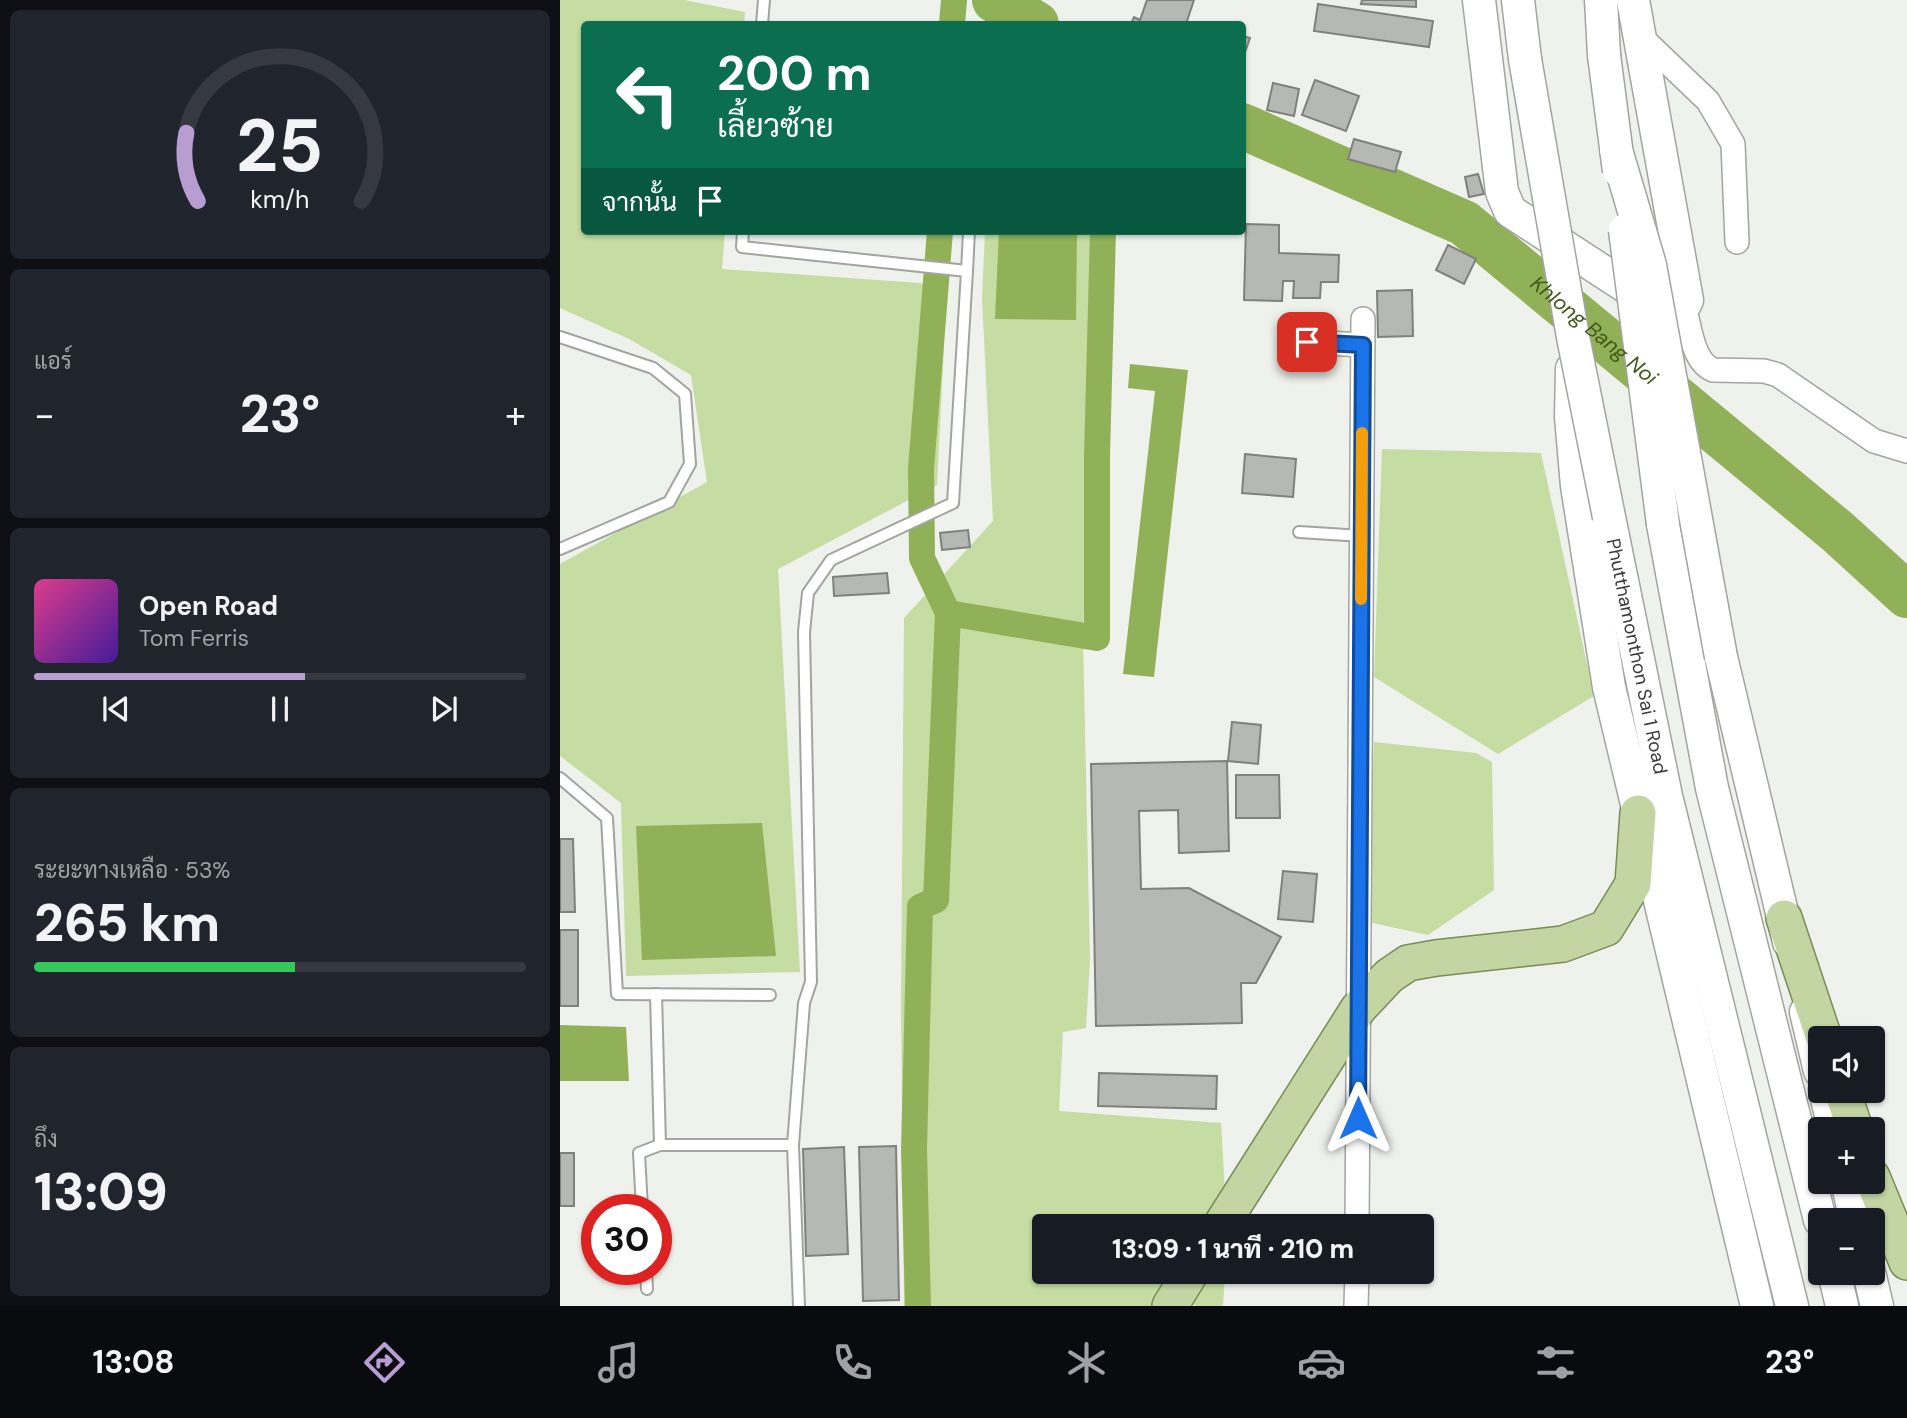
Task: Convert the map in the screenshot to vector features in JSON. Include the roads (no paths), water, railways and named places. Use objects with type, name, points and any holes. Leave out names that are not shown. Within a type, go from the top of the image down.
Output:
[{"type":"main road","points":[[1479,0],[1502,192],[1510,211],[1665,312],[1677,312],[1688,300],[1633,0]]},
{"type":"main road","name":"Phutthamonthon Sai 1 Road","points":[[1518,0],[1525,59],[1573,337],[1609,517],[1652,804],[1792,1306]]},
{"type":"main road","points":[[1601,0],[1604,55],[1629,271],[1663,524],[1712,788],[1817,1208]]},
{"type":"main road","points":[[1616,150],[1650,265],[1720,657],[1809,1026]]},
{"type":"main road","points":[[1573,337],[1571,417],[1577,486],[1609,687],[1652,804],[1757,1306]]},
{"type":"main road","points":[[1228,1214],[1359,1009],[1389,976],[1408,964],[1436,958],[1563,944],[1605,928],[1633,884],[1652,804]]},
{"type":"main road","points":[[1784,918],[1820,1026]]},
{"type":"main road","points":[[1879,1194],[1907,1262]]},
{"type":"main road","points":[[1170,1306],[1184,1284]]},
{"type":"main road","points":[[1837,1285],[1842,1306]]},
{"type":"main road","points":[[1872,1285],[1877,1306]]},
{"type":"street","points":[[1640,36],[1708,101],[1733,144],[1737,242]]},
{"type":"street","points":[[1684,306],[1697,352],[1706,367],[1713,370],[1764,371],[1778,375],[1874,441],[1907,451]]},
{"type":"street","points":[[1357,1214],[1363,319]]},
{"type":"street","points":[[1307,342],[1363,345]]},
{"type":"street","points":[[1356,1306],[1357,1284]]},
{"type":"lane","points":[[762,21],[764,0]]},
{"type":"lane","points":[[743,235],[742,247],[965,271]]},
{"type":"lane","points":[[799,1306],[793,1145],[804,1003],[811,982],[804,632],[808,593],[831,560],[953,503],[969,235]]},
{"type":"lane","points":[[560,337],[653,368],[685,394],[690,464],[669,502],[560,549]]},
{"type":"lane","points":[[1299,532],[1362,536]]},
{"type":"lane","points":[[560,778],[607,818],[618,994],[770,995]]},
{"type":"lane","points":[[656,994],[660,1145]]},
{"type":"lane","points":[[641,1194],[639,1153],[660,1145],[793,1145]]},
{"type":"lane","points":[[647,1285],[647,1289]]},
{"type":"waterway","points":[[952,21],[954,0]]},
{"type":"waterway","name":"Khlong Bang Noi","points":[[995,0],[1031,21]]},
{"type":"waterway","name":"Khlong Bang Noi","points":[[1246,128],[1464,223],[1838,532],[1907,595]]},
{"type":"waterway","points":[[940,235],[921,469],[922,558],[948,613]]},
{"type":"waterway","points":[[918,1306],[914,1150],[920,907],[936,900],[948,613],[1097,638],[1097,455],[1103,235]]}]
